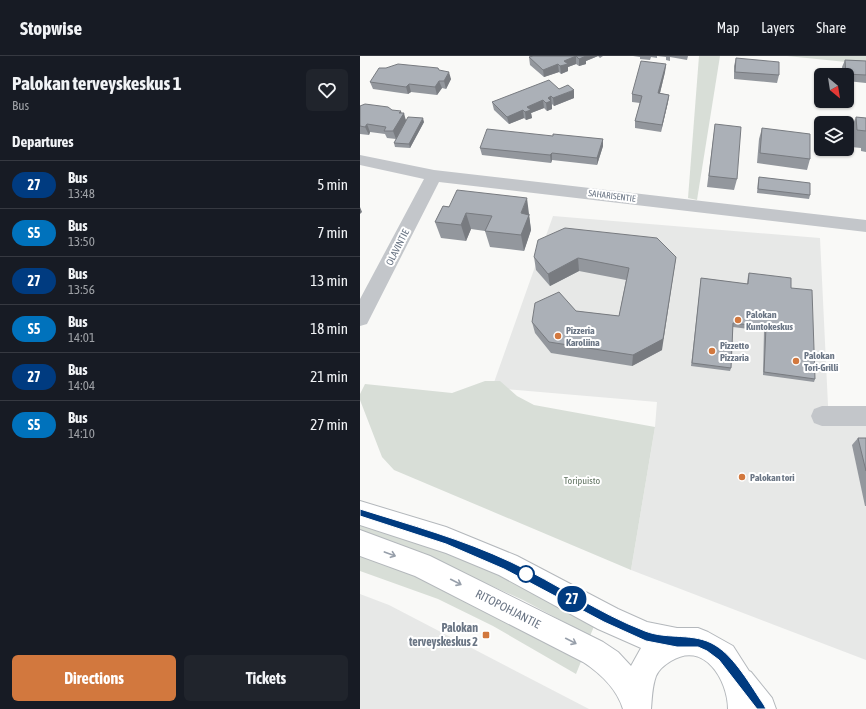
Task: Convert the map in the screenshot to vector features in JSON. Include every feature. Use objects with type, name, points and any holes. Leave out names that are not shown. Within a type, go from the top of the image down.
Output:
[{"type":"main road","points":[[360,513],[452,543],[508,565],[608,618],[646,636],[677,642],[698,642],[711,648],[723,656],[761,709]]},
{"type":"main road","name":"RITOPOHJANTIE","points":[[360,543],[421,565],[593,652],[609,662],[622,676],[636,705]]},
{"type":"main road","points":[[636,705],[645,665],[658,652],[677,642]]},
{"type":"main road","points":[[736,675],[743,700],[743,709]]},
{"type":"street","name":"SAHARISENTIE","points":[[360,160],[434,176],[866,226]]},
{"type":"street","name":"OLAVINTIE","points":[[360,318],[434,176]]},
{"type":"street","points":[[822,416],[866,416]]},
{"type":"shaded area","points":[[553,216],[820,238],[829,426],[866,426],[866,660],[631,570],[655,427],[657,402],[492,388]]},
{"type":"shaded area","points":[[360,594],[389,605],[589,709],[360,709]]},
{"type":"green space","points":[[699,56],[720,56],[697,200],[688,198]]},
{"type":"green space","points":[[787,56],[866,56],[866,64]]},
{"type":"green space","name":"Toripuisto","points":[[485,381],[500,381],[517,396],[534,405],[655,427],[631,570],[394,470],[382,457],[360,400],[360,394],[365,384],[452,393]]},
{"type":"green space","points":[[360,522],[466,559],[528,587],[595,624],[590,636],[523,600],[461,572],[360,532]]},
{"type":"green space","points":[[360,555],[431,581],[582,659],[576,674],[493,626],[438,599],[360,571]]},
{"type":"building","points":[[576,56],[564,61],[568,64],[560,66],[558,64],[543,70],[529,57]]},
{"type":"building","points":[[576,56],[586,56],[579,59]]},
{"type":"building","points":[[736,58],[779,62],[779,75],[735,72]]},
{"type":"building","points":[[845,60],[866,61],[866,75],[854,74],[854,68],[846,68]]},
{"type":"building","points":[[641,61],[666,64],[658,93],[669,95],[662,125],[635,121],[642,96],[632,94]]},
{"type":"building","points":[[398,64],[438,68],[439,70],[449,72],[444,81],[439,81],[435,87],[409,84],[406,87],[370,82],[379,68],[386,68]]},
{"type":"building","points":[[549,80],[559,89],[568,85],[574,90],[553,98],[551,96],[548,98],[551,101],[546,103],[543,100],[527,107],[531,110],[525,112],[523,110],[507,117],[492,102]]},
{"type":"building","points":[[365,104],[388,107],[392,110],[401,111],[399,113],[404,113],[393,131],[384,131],[386,127],[367,124],[365,127],[360,126],[360,106]]},
{"type":"building","points":[[408,117],[423,118],[409,144],[394,143]]},
{"type":"building","points":[[856,117],[866,118],[866,131],[857,130]]},
{"type":"building","points":[[715,124],[741,127],[737,179],[709,176]]},
{"type":"building","points":[[762,128],[810,134],[810,159],[760,153]]},
{"type":"building","points":[[487,129],[553,136],[553,134],[603,139],[597,158],[552,153],[550,155],[480,148]]},
{"type":"building","points":[[759,177],[810,183],[810,195],[758,189]]},
{"type":"building","points":[[457,190],[527,198],[521,213],[529,215],[521,235],[485,231],[492,216],[466,213],[461,225],[435,222],[443,206],[449,207]]},
{"type":"building","points":[[565,228],[657,238],[676,257],[663,339],[633,355],[549,342],[532,322],[535,303],[559,292],[576,311],[619,316],[629,268],[578,258],[548,274],[534,257],[538,240]]},
{"type":"building","points":[[749,273],[791,278],[791,288],[812,290],[815,379],[764,372],[766,327],[733,323],[731,368],[692,363],[701,278],[748,284]]},
{"type":"building","points":[[858,438],[866,438],[866,471]]},
{"type":"bus line","name":"27","points":[[360,513],[446,540],[508,565],[608,618],[646,636],[677,642],[698,642],[711,648],[723,656],[761,709]]},
{"type":"place","name":"Palokan Kuntokeskus","points":[[738,320]]},
{"type":"place","name":"Pizzeria Karoliina","points":[[558,336]]},
{"type":"place","name":"Pizzetto Pizzaria","points":[[712,351]]},
{"type":"place","name":"Palokan Tori-Grilli","points":[[796,361]]},
{"type":"place","name":"Palokan tori","points":[[742,477]]},
{"type":"place","name":"Palokan terveyskeskus 2","points":[[486,635]]}]
